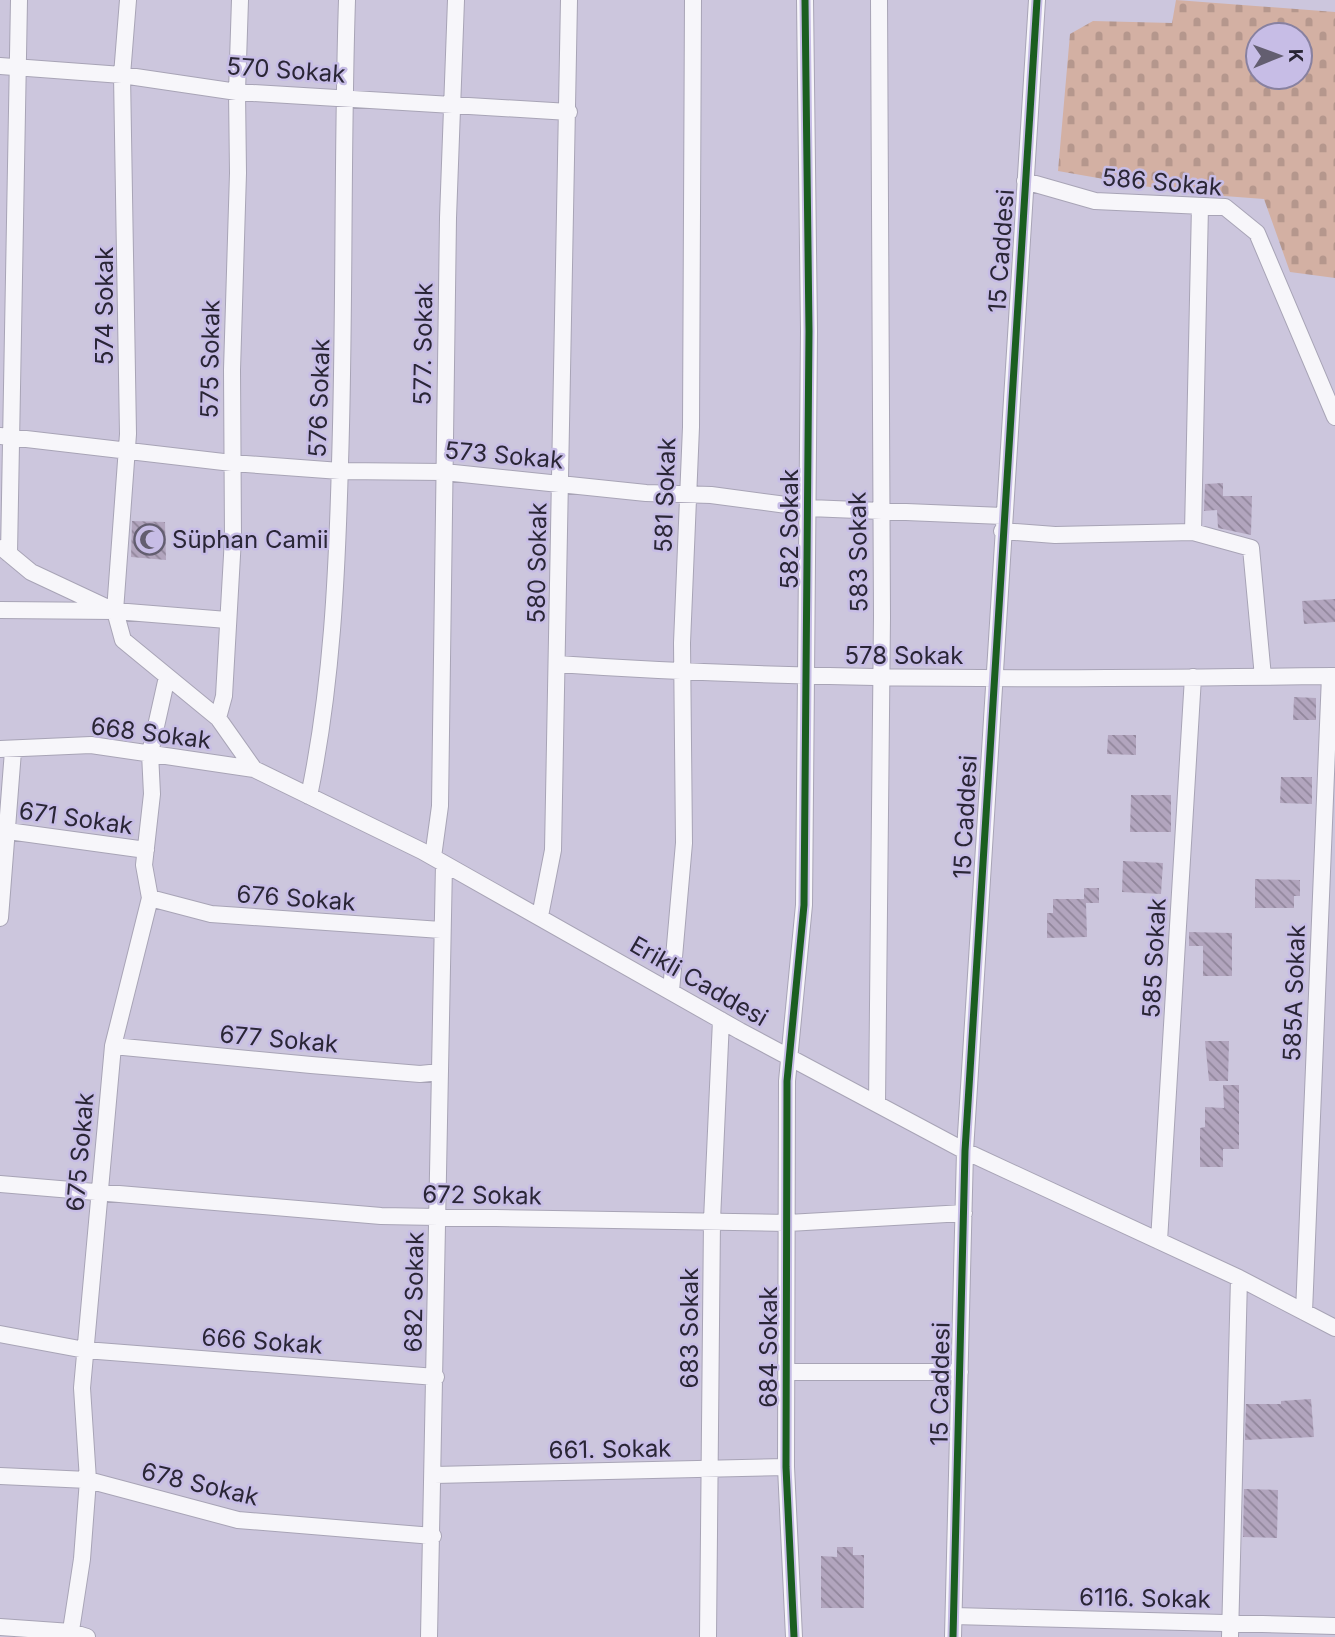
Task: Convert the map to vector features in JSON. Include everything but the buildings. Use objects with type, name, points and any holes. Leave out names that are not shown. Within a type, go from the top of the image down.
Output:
[{"type":"street","points":[[19,0],[4,550],[30,572],[115,611],[123,640],[218,718],[254,769]]},
{"type":"street","name":"574 Sokak","points":[[115,611],[127,448],[122,75],[128,0]]},
{"type":"street","name":"575 Sokak","points":[[218,718],[224,696],[233,538],[232,370],[239,173],[236,92],[240,0]]},
{"type":"street","name":"576 Sokak","points":[[309,796],[324,725],[338,552],[344,334],[344,97],[347,0]]},
{"type":"street","name":"577. Sokak","points":[[438,860],[444,472],[456,0]]},
{"type":"street","name":"580 Sokak","points":[[540,915],[554,850],[569,0]]},
{"type":"street","name":"581 Sokak","points":[[671,991],[684,843],[682,672],[694,152],[693,0]]},
{"type":"street","name":"582 Sokak","points":[[788,1056],[797,1003],[804,905],[809,508],[805,0]]},
{"type":"street","name":"583 Sokak","points":[[877,1104],[881,679],[879,0]]},
{"type":"street","name":"15 Caddesi","points":[[953,1637],[965,1151],[1037,0]]},
{"type":"street","name":"570 Sokak","points":[[0,65],[122,75],[236,92],[569,112]]},
{"type":"street","name":"586 Sokak","points":[[1025,181],[1095,201],[1225,207],[1257,233],[1335,417]]},
{"type":"street","points":[[1193,533],[1200,206]]},
{"type":"street","name":"573 Sokak","points":[[6,436],[127,448],[232,463],[340,471],[444,472],[646,493],[688,493],[809,508],[1003,524],[1055,535],[1193,533],[1251,548],[1263,677]]},
{"type":"street","points":[[0,610],[115,611],[227,620]]},
{"type":"street","name":"578 Sokak","points":[[557,664],[682,672],[881,679],[1332,676]]},
{"type":"street","name":"585A Sokak","points":[[1304,1312],[1330,800],[1332,676]]},
{"type":"street","name":"675 Sokak","points":[[70,1635],[82,1559],[88,1480],[82,1388],[113,1046],[149,898],[144,865],[152,794],[150,753],[167,677]]},
{"type":"street","name":"585 Sokak","points":[[1160,1241],[1193,677]]},
{"type":"street","name":"668 Sokak","points":[[7,750],[91,745],[254,769]]},
{"type":"street","points":[[0,918],[7,750]]},
{"type":"street","name":"Erikli Caddesi","points":[[254,769],[438,860],[540,915],[720,1020],[965,1151],[1239,1278],[1335,1328]]},
{"type":"street","name":"671 Sokak","points":[[4,831],[146,850]]},
{"type":"street","name":"682 Sokak","points":[[429,1637],[440,1072],[441,930],[438,860]]},
{"type":"street","name":"676 Sokak","points":[[149,898],[212,914],[441,930]]},
{"type":"street","name":"683 Sokak","points":[[708,1637],[712,1471],[712,1220],[720,1020]]},
{"type":"street","name":"677 Sokak","points":[[113,1046],[420,1074],[440,1072]]},
{"type":"street","name":"684 Sokak","points":[[788,1056],[786,1467],[794,1637]]},
{"type":"street","name":"672 Sokak","points":[[0,1184],[381,1216],[788,1223],[964,1213]]},
{"type":"street","points":[[1231,1630],[1239,1278]]},
{"type":"street","name":"666 Sokak","points":[[0,1334],[85,1350],[436,1377]]},
{"type":"street","points":[[787,1372],[960,1372]]},
{"type":"street","name":"661. Sokak","points":[[434,1475],[712,1471],[786,1467]]},
{"type":"street","name":"678 Sokak","points":[[0,1476],[88,1480],[238,1520],[433,1536]]},
{"type":"street","name":"6116. Sokak","points":[[954,1616],[1129,1629],[1231,1630],[1335,1626]]},
{"type":"street","points":[[0,1627],[87,1637]]},
{"type":"green space","points":[[1176,0],[1335,12],[1335,278],[1290,272],[1264,199],[1184,193],[1058,171],[1070,34],[1093,21],[1172,23]]},
{"type":"cycle path","points":[[794,1637],[786,1467],[787,1081],[804,905],[809,331],[805,0]]},
{"type":"cycle path","points":[[953,1637],[965,1151],[1037,0]]},
{"type":"place","name":"Süphan Camii","points":[[149,539]]}]
